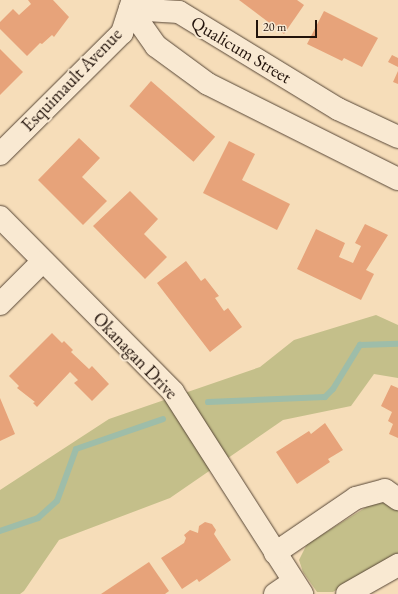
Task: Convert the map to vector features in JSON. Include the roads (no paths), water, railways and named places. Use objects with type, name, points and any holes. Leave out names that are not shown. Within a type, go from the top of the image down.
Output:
[{"type":"street","name":"Qualicum Street","points":[[132,5],[179,12],[338,109],[398,137]]},
{"type":"street","name":"Esquimault Avenue","points":[[0,154],[122,33],[132,5]]},
{"type":"street","points":[[132,5],[156,46],[208,84],[398,179]]},
{"type":"street","name":"Okanagan Drive","points":[[0,217],[42,262],[174,392],[297,588]]},
{"type":"street","points":[[0,304],[42,262]]},
{"type":"street","points":[[275,553],[356,498],[385,490],[398,499]]},
{"type":"street","points":[[346,594],[398,565]]},
{"type":"street","points":[[275,594],[297,588]]},
{"type":"waterway","points":[[208,402],[325,397],[333,389],[360,345],[398,344]]},
{"type":"waterway","points":[[0,531],[38,518],[57,501],[76,449],[163,419]]}]
